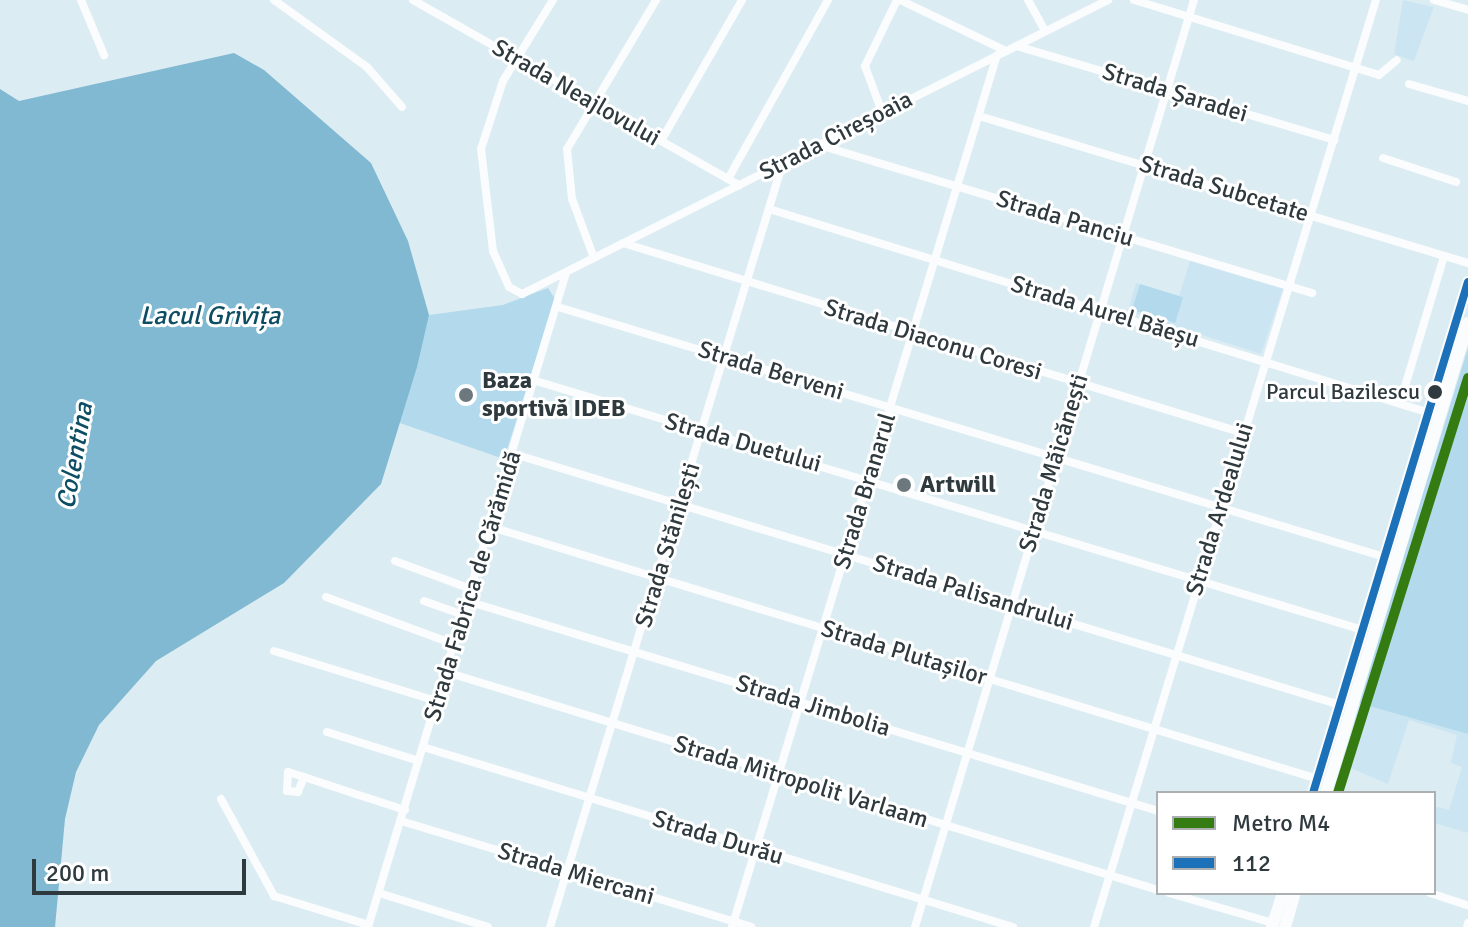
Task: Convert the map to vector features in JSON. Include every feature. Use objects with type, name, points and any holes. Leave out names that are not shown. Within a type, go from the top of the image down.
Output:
[{"type":"main road","points":[[1327,791],[1434,414],[1468,282]]},
{"type":"main road","points":[[1434,414],[1468,323]]},
{"type":"main road","points":[[1314,791],[1363,630],[1391,558]]},
{"type":"main road","points":[[1281,926],[1283,895]]},
{"type":"main road","points":[[1281,926],[1294,895]]},
{"type":"street","points":[[81,0],[104,55]]},
{"type":"street","points":[[274,0],[367,67],[402,107]]},
{"type":"street","name":"Strada Neajlovului","points":[[413,0],[739,185]]},
{"type":"street","points":[[515,58],[553,0]]},
{"type":"street","points":[[594,258],[566,159],[592,102],[656,0]]},
{"type":"street","points":[[661,141],[742,0]]},
{"type":"street","points":[[728,179],[828,0]]},
{"type":"street","points":[[882,112],[865,66],[899,0],[1006,51]]},
{"type":"street","points":[[1028,0],[1045,31]]},
{"type":"street","name":"Strada Cireșoaia","points":[[515,58],[481,149],[487,228],[513,291],[566,273],[1108,0]]},
{"type":"street","points":[[1134,0],[1382,75],[1389,59],[1397,60]]},
{"type":"street","name":"Strada Măicănești","points":[[915,927],[1194,0]]},
{"type":"street","name":"Strada Ardealului","points":[[1094,927],[1376,0]]},
{"type":"street","points":[[1434,0],[1468,10]]},
{"type":"street","name":"Strada Șaradei","points":[[1016,46],[1334,140]]},
{"type":"street","name":"Strada Branarul","points":[[733,924],[997,55]]},
{"type":"street","points":[[1409,84],[1468,101]]},
{"type":"street","name":"Strada Subcetate","points":[[979,116],[1468,263]]},
{"type":"street","name":"Strada Panciu","points":[[818,145],[1312,293]]},
{"type":"street","points":[[1383,158],[1456,182]]},
{"type":"street","name":"Strada Stănilești","points":[[550,927],[783,162]]},
{"type":"street","name":"Strada Aurel Băeșu","points":[[769,209],[1434,414]]},
{"type":"street","name":"Strada Diaconu Coresi","points":[[623,243],[748,284],[1243,433]]},
{"type":"street","points":[[1400,403],[1444,256]]},
{"type":"street","name":"Strada Fabrica de Cărămidă","points":[[368,926],[405,810],[434,700],[446,672],[514,454],[566,273]]},
{"type":"street","name":"Strada Berveni","points":[[558,307],[1391,558]]},
{"type":"street","name":"Strada Duetului","points":[[536,381],[1363,630]]},
{"type":"street","name":"Strada Palisandrului","points":[[514,454],[1340,705]]},
{"type":"street","name":"Strada Plutașilor","points":[[491,527],[1318,779]]},
{"type":"street","points":[[395,561],[471,589]]},
{"type":"street","points":[[326,597],[454,644]]},
{"type":"street","points":[[424,601],[463,615]]},
{"type":"street","name":"Strada Jimbolia","points":[[467,601],[1156,810]]},
{"type":"street","name":"Strada Fabrica de Cărămidă","points":[[274,651],[434,700]]},
{"type":"street","name":"Strada Mitropolit Varlaam","points":[[446,672],[1156,889]]},
{"type":"street","points":[[327,732],[419,761]]},
{"type":"street","name":"Strada Durău","points":[[423,747],[1013,927]]},
{"type":"street","points":[[304,777],[405,810]]},
{"type":"street","points":[[221,799],[274,896],[368,926]]},
{"type":"street","name":"Strada Miercani","points":[[401,821],[751,927]]},
{"type":"street","points":[[379,893],[488,927]]},
{"type":"street","points":[[1176,895],[1281,926]]},
{"type":"street","points":[[1436,895],[1468,905]]},
{"type":"shaded area","points":[[1403,0],[1434,7],[1414,61],[1394,54]]},
{"type":"shaded area","points":[[1190,261],[1283,289],[1261,354],[1128,311],[1136,283],[1179,296]]},
{"type":"shaded area","points":[[1140,284],[1183,297],[1175,323],[1132,310]]},
{"type":"shaded area","name":"Baza sportivă IDEB","points":[[548,288],[555,299],[504,459],[397,422],[429,315],[503,305]]},
{"type":"shaded area","name":"Parcul Bazilescu","points":[[1468,348],[1468,734],[1358,703]]},
{"type":"shaded area","points":[[1358,703],[1468,734],[1468,833],[1436,824],[1436,807],[1449,810],[1462,767],[1451,763],[1457,735],[1409,720],[1388,784],[1346,766]]},
{"type":"water","name":"Lacul Grivița","points":[[234,53],[264,70],[371,163],[408,241],[429,315],[417,367],[381,484],[284,583],[156,661],[99,725],[76,772],[65,819],[55,927],[0,927],[0,89],[19,101]]},
{"type":"metro line","name":"M4","points":[[1339,791],[1468,378]]},
{"type":"transit line","name":"112","points":[[1314,791],[1468,282]]},
{"type":"place","name":"Parcul Bazilescu","points":[[1435,392]]},
{"type":"place","name":"Baza sportivă IDEB","points":[[466,395]]},
{"type":"place","name":"Artwill","points":[[904,485]]},
{"type":"water label","name":"Colentina","points":[[76,456]]}]
